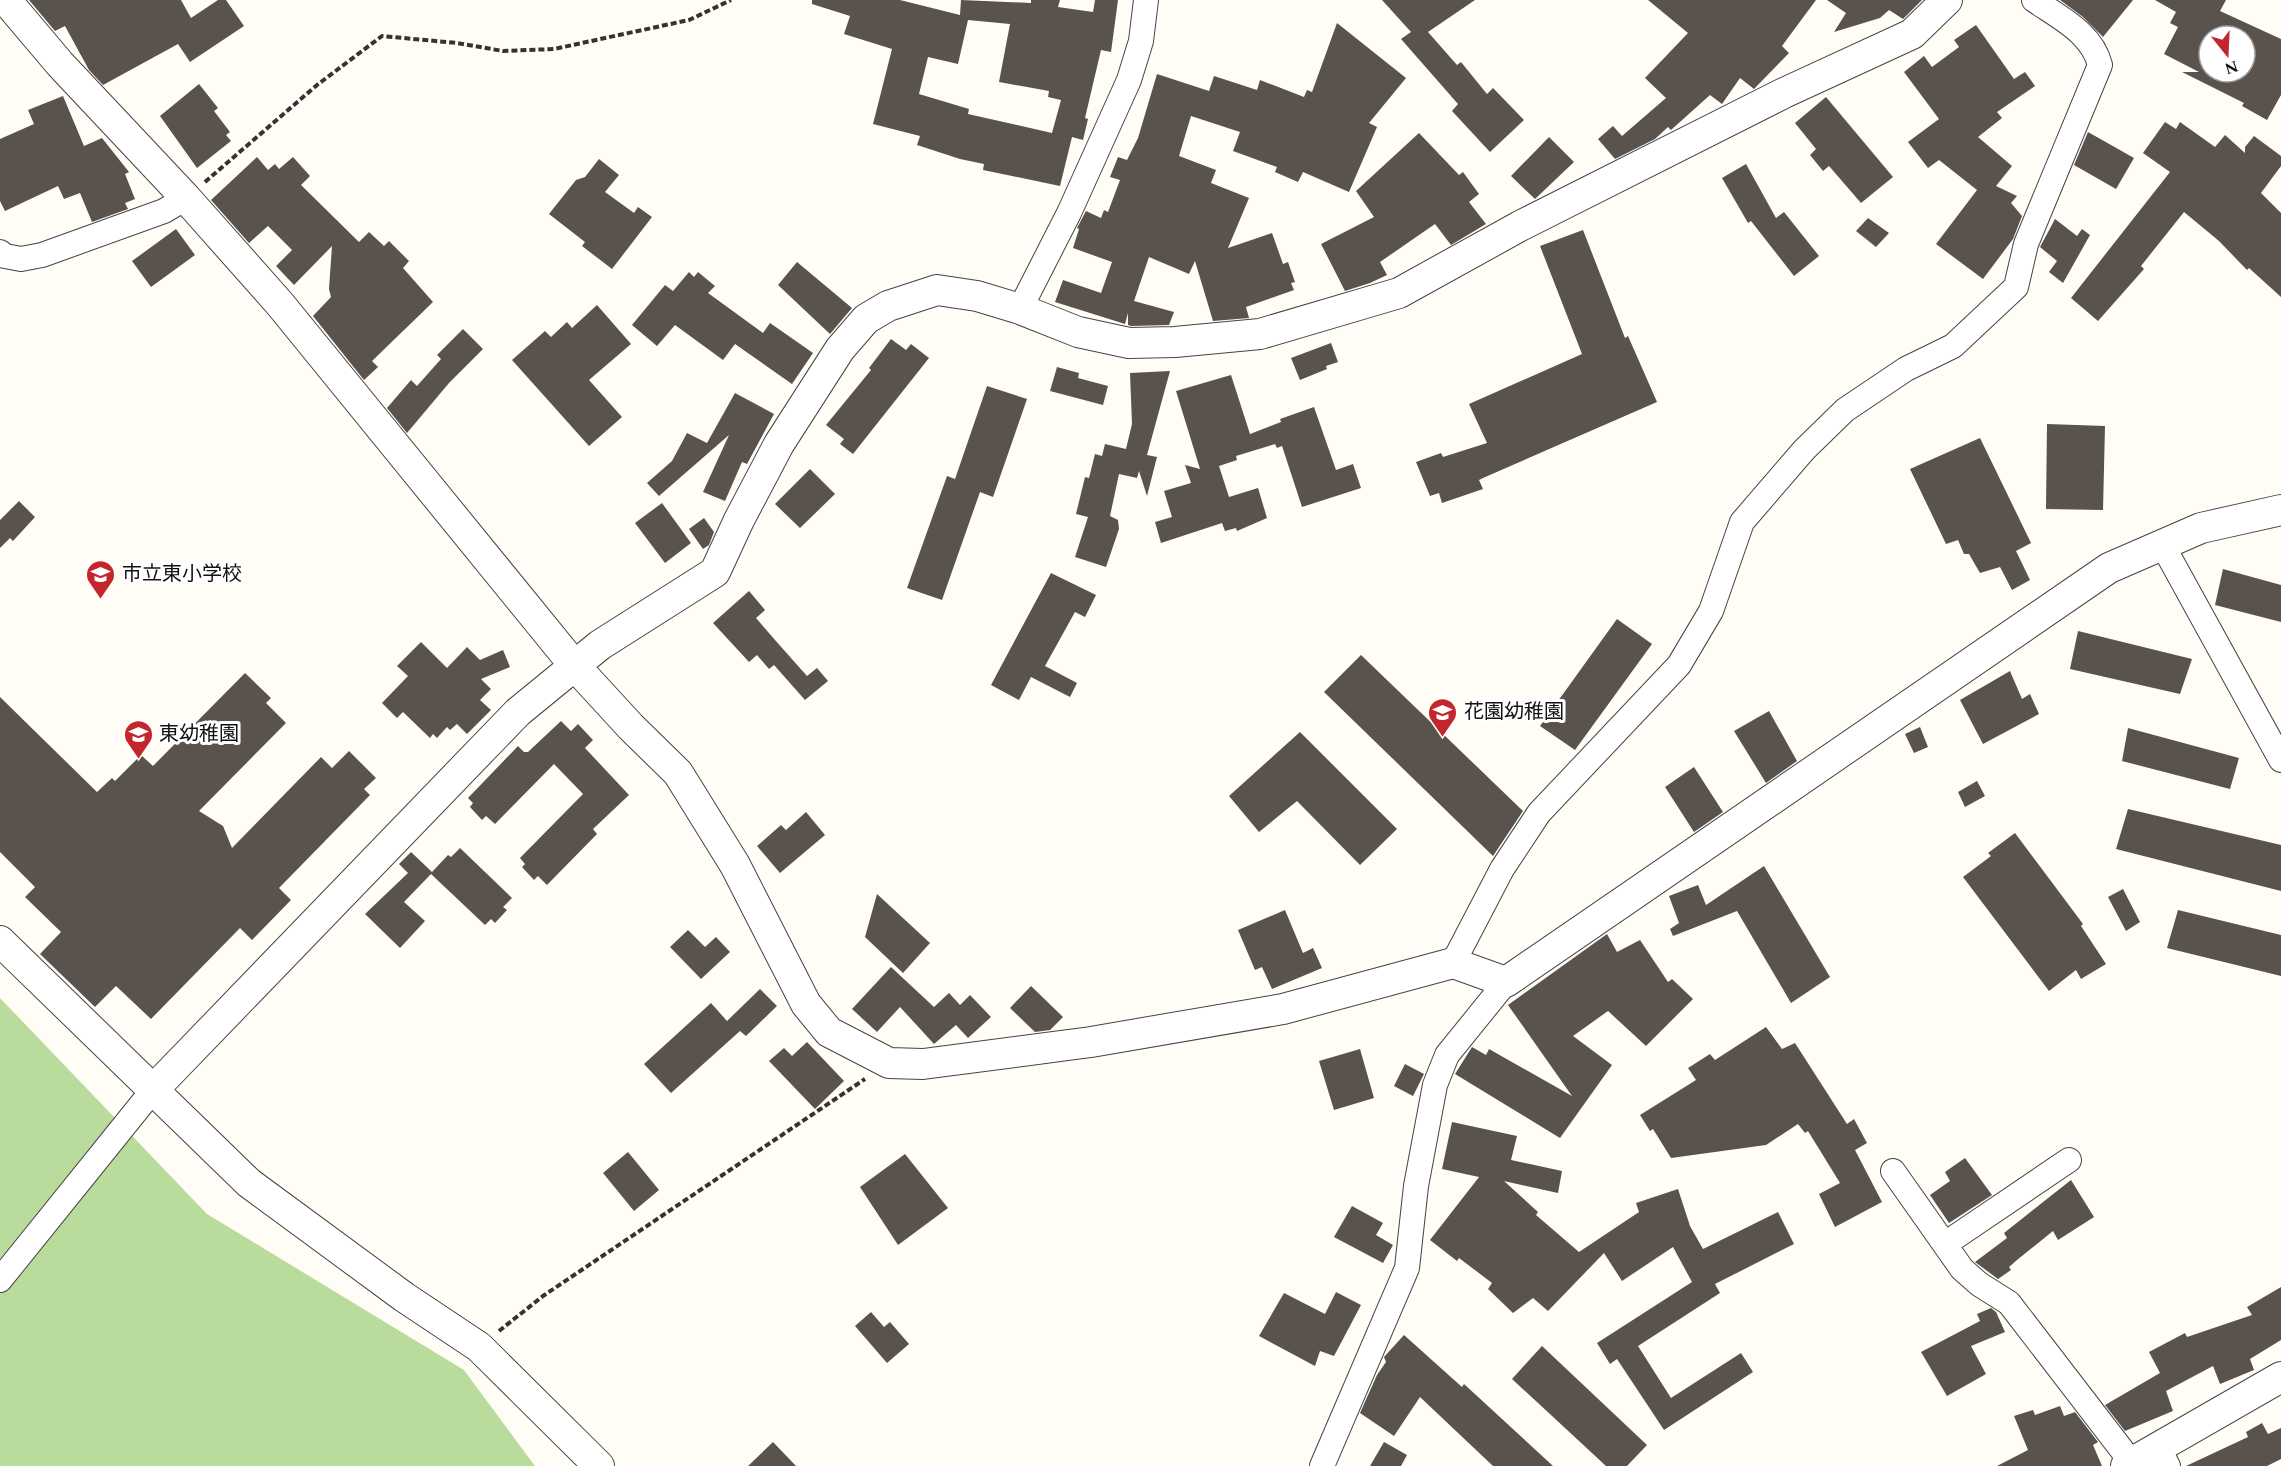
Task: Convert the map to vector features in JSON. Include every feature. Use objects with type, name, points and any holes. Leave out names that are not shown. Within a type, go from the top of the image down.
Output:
[{"type":"street","points":[[6,0],[60,64],[186,198],[280,304],[574,665],[684,782],[735,866],[806,1004],[830,1032],[889,1064],[923,1064],[983,1058],[1283,1009],[1453,963],[1506,982]]},
{"type":"street","points":[[1020,309],[1069,213],[1129,80],[1141,41],[1146,0]]},
{"type":"street","points":[[0,1280],[153,1090],[518,712],[600,645],[715,572],[738,520],[779,444],[840,349],[866,319],[888,306],[937,290],[970,294],[1020,309],[1078,332],[1129,343],[1175,342],[1260,334],[1400,293],[1520,226],[1784,93],[1912,33],[1947,0]]},
{"type":"street","points":[[1453,963],[1502,869],[1539,813],[1679,665],[1711,610],[1743,522],[1804,450],[1845,410],[1906,369],[1953,346],[2016,287],[2026,244],[2100,65],[2096,50],[2085,36],[2034,0]]},
{"type":"street","points":[[0,252],[5,256],[21,259],[42,255],[164,211],[186,198]]},
{"type":"street","points":[[1322,1466],[1407,1268],[1416,1186],[1435,1085],[1447,1055],[1506,982],[2109,568],[2201,528],[2281,510]]},
{"type":"street","points":[[2162,544],[2281,760]]},
{"type":"street","points":[[0,941],[249,1183],[404,1297],[479,1347],[599,1466]]},
{"type":"street","points":[[1945,1244],[2069,1160]]},
{"type":"street","points":[[1893,1171],[1962,1269],[1979,1284],[2009,1303],[2129,1464],[2163,1456],[2281,1377]]},
{"type":"path","points":[[186,198],[317,85],[382,36],[457,43],[503,51],[554,49],[689,20],[731,0]]},
{"type":"path","points":[[479,1347],[543,1296],[889,1064]]},
{"type":"green space","points":[[0,998],[207,1214],[464,1370],[535,1466],[0,1466]]},
{"type":"building","points":[[29,0],[181,0],[191,18],[218,0],[226,0],[244,26],[190,62],[178,44],[103,85],[89,70],[65,26],[55,31]]},
{"type":"building","points":[[812,0],[900,0],[960,15],[961,0],[1031,3],[1031,0],[1060,0],[1058,7],[1093,12],[1095,0],[1118,0],[1111,52],[1101,50],[1085,118],[1088,119],[1083,140],[1072,137],[1060,186],[983,170],[984,164],[917,145],[920,136],[873,124],[892,49],[844,34],[850,16],[812,4]],"holes":[[[968,20],[1010,24],[999,82],[1049,91],[1048,97],[1061,100],[1052,133],[968,114],[969,109],[919,94],[928,57],[958,64]]]},
{"type":"building","points":[[1382,0],[1475,0],[1428,32],[1457,65],[1461,62],[1487,94],[1493,88],[1524,120],[1490,152],[1452,111],[1458,104],[1401,39],[1411,32]]},
{"type":"building","points":[[1648,0],[1816,0],[1782,46],[1789,53],[1754,89],[1740,78],[1722,104],[1710,95],[1671,130],[1668,127],[1655,139],[1615,159],[1598,139],[1613,126],[1622,136],[1666,98],[1645,78],[1688,33]]},
{"type":"building","points":[[1827,0],[1922,0],[1903,19],[1889,10],[1880,18],[1834,32],[1846,13]]},
{"type":"building","points":[[2060,0],[2133,0],[2103,37],[2083,17]]},
{"type":"building","points":[[2155,0],[2226,0],[2220,11],[2248,24],[2197,24],[2197,71],[2164,54],[2178,27],[2170,23],[2176,12]]},
{"type":"building","points":[[1337,23],[1406,78],[1369,123],[1377,127],[1349,192],[1303,172],[1298,182],[1275,172],[1277,167],[1233,151],[1240,132],[1191,116],[1179,156],[1216,170],[1211,183],[1249,198],[1228,248],[1272,233],[1283,264],[1288,262],[1295,282],[1291,283],[1294,290],[1246,307],[1249,318],[1213,321],[1195,261],[1189,274],[1149,257],[1134,301],[1174,312],[1169,325],[1131,326],[1128,325],[1128,313],[1125,324],[1055,302],[1063,280],[1101,293],[1112,262],[1073,248],[1079,229],[1077,228],[1086,211],[1101,218],[1104,210],[1108,212],[1120,180],[1110,177],[1118,157],[1127,160],[1138,138],[1157,74],[1209,91],[1214,76],[1257,90],[1260,80],[1304,97],[1307,90],[1312,92]]},
{"type":"building","points":[[1976,25],[2014,79],[2025,72],[2035,86],[1997,112],[2002,118],[1978,137],[2012,166],[1996,186],[2017,196],[2011,203],[2022,216],[2013,239],[1983,279],[1936,244],[1977,190],[1939,160],[1928,168],[1908,142],[1939,119],[1904,72],[1924,56],[1932,67],[1959,47],[1954,40]]},
{"type":"building","points":[[2257,28],[2281,39],[2281,95],[2267,120],[2242,106],[2244,103],[2206,84],[2257,84]]},
{"type":"building","points":[[2182,72],[2197,72],[2197,80]]},
{"type":"building","points":[[199,84],[218,108],[214,111],[230,132],[226,135],[231,141],[197,168],[160,116]]},
{"type":"building","points":[[63,96],[84,146],[102,138],[129,172],[125,174],[135,199],[125,203],[128,209],[92,222],[80,193],[64,199],[58,186],[5,211],[0,201],[0,139],[34,124],[28,110]]},
{"type":"building","points":[[1826,97],[1893,177],[1861,203],[1829,166],[1823,171],[1810,155],[1816,149],[1795,123]]},
{"type":"building","points":[[2165,122],[2176,129],[2180,122],[2215,147],[2225,135],[2245,153],[2245,147],[2254,136],[2281,156],[2281,166],[2261,193],[2281,213],[2281,297],[2249,268],[2247,270],[2219,241],[2184,212],[2141,266],[2144,269],[2098,321],[2071,298],[2170,172],[2143,153]]},
{"type":"building","points":[[2088,132],[2134,158],[2116,189],[2074,165]]},
{"type":"building","points":[[1419,133],[1459,175],[1463,172],[1479,194],[1469,202],[1486,224],[1451,245],[1435,224],[1380,262],[1387,275],[1345,291],[1321,244],[1374,217],[1356,191]]},
{"type":"building","points":[[1549,137],[1574,162],[1535,199],[1511,176]]},
{"type":"building","points":[[257,157],[268,170],[275,164],[279,169],[293,157],[310,176],[301,185],[359,242],[369,232],[384,246],[389,241],[409,261],[403,268],[433,302],[372,361],[378,367],[364,380],[313,316],[331,297],[329,289],[332,246],[294,285],[276,266],[292,250],[268,226],[249,243],[211,200]]},
{"type":"building","points":[[599,159],[619,175],[605,192],[634,213],[638,207],[652,217],[612,269],[582,246],[585,242],[549,214],[576,180],[585,177]]},
{"type":"building","points":[[1746,164],[1776,218],[1784,212],[1819,256],[1794,276],[1751,221],[1748,223],[1722,178]]},
{"type":"building","points":[[1868,218],[1889,233],[1876,247],[1856,231]]},
{"type":"building","points":[[2055,219],[2077,236],[2082,229],[2090,235],[2063,283],[2049,272],[2057,261],[2040,247]]},
{"type":"building","points":[[176,229],[195,255],[151,287],[132,261]]},
{"type":"building","points":[[1583,230],[1625,338],[1628,336],[1657,402],[1483,478],[1479,480],[1483,489],[1442,503],[1439,493],[1430,496],[1416,462],[1441,453],[1443,457],[1487,443],[1469,404],[1582,354],[1540,246]]},
{"type":"building","points":[[797,262],[852,308],[830,334],[778,285]]},
{"type":"building","points":[[689,272],[694,277],[698,272],[715,286],[708,293],[763,333],[770,323],[813,353],[792,384],[735,344],[723,360],[675,325],[657,346],[632,325],[665,285],[673,291]]},
{"type":"building","points":[[597,305],[631,344],[589,380],[622,417],[589,446],[512,360],[545,331],[551,337],[567,322],[572,328]]},
{"type":"building","points":[[463,329],[483,349],[449,383],[407,433],[387,408],[411,380],[417,386],[441,359],[437,355]]},
{"type":"building","points":[[891,339],[906,350],[911,344],[929,358],[853,454],[840,444],[844,439],[826,425],[871,370],[869,368]]},
{"type":"building","points":[[1331,343],[1338,362],[1300,380],[1291,358]]},
{"type":"building","points":[[1057,367],[1079,373],[1078,378],[1108,386],[1103,405],[1050,391]]},
{"type":"building","points":[[1170,371],[1147,455],[1157,457],[1147,496],[1139,471],[1137,478],[1119,474],[1110,516],[1118,520],[1119,529],[1106,567],[1075,557],[1088,517],[1076,514],[1085,477],[1089,478],[1095,454],[1102,456],[1105,444],[1126,449],[1132,424],[1130,373]]},
{"type":"building","points":[[1231,375],[1250,434],[1281,422],[1280,419],[1314,407],[1336,470],[1353,464],[1361,488],[1302,507],[1282,446],[1277,448],[1275,444],[1236,456],[1237,460],[1219,466],[1229,497],[1258,488],[1267,518],[1237,531],[1236,528],[1225,531],[1222,523],[1161,543],[1155,522],[1172,517],[1164,491],[1191,483],[1185,465],[1200,469],[1176,391]]},
{"type":"building","points":[[987,386],[1027,399],[993,497],[980,492],[942,600],[907,588],[947,476],[955,479]]},
{"type":"building","points":[[735,393],[774,414],[747,464],[742,462],[725,501],[703,492],[729,435],[659,496],[647,483],[672,461],[687,433],[707,443]]},
{"type":"building","points":[[2047,424],[2105,426],[2103,510],[2046,509]]},
{"type":"building","points":[[1980,438],[2031,543],[2016,551],[2030,580],[2012,590],[2000,567],[1980,573],[1969,554],[1964,554],[1958,540],[1946,544],[1910,469]]},
{"type":"building","points":[[810,469],[835,494],[800,528],[775,504]]},
{"type":"building","points":[[19,501],[35,517],[13,541],[10,538],[0,548],[0,520]]},
{"type":"building","points":[[662,503],[691,543],[665,563],[635,523]]},
{"type":"building","points":[[704,518],[714,532],[709,545],[703,549],[689,529]]},
{"type":"building","points":[[2223,569],[2281,585],[2281,622],[2215,605]]},
{"type":"building","points":[[1051,573],[1096,595],[1085,617],[1075,612],[1045,666],[1077,683],[1070,697],[1031,677],[1019,700],[991,685]]},
{"type":"building","points":[[749,591],[765,610],[756,618],[775,640],[807,676],[817,668],[828,681],[805,700],[774,665],[769,669],[757,655],[749,662],[713,623]]},
{"type":"building","points":[[1617,619],[1652,644],[1575,750],[1540,726]]},
{"type":"building","points":[[2078,631],[2192,659],[2180,694],[2070,669]]},
{"type":"building","points":[[421,642],[447,668],[467,647],[480,660],[503,650],[510,667],[481,679],[491,689],[480,700],[491,710],[467,734],[457,724],[450,730],[447,727],[437,738],[433,734],[430,738],[403,712],[397,718],[382,703],[408,676],[397,666]]},
{"type":"building","points":[[1361,655],[1523,811],[1493,856],[1324,692]]},
{"type":"building","points":[[2010,671],[2022,699],[2030,694],[2039,714],[1983,744],[1960,700]]},
{"type":"building","points":[[245,673],[271,698],[266,703],[286,723],[199,811],[223,826],[232,848],[321,757],[332,768],[349,751],[376,778],[364,789],[370,795],[279,888],[291,900],[252,940],[240,928],[151,1019],[116,986],[95,1007],[40,954],[61,932],[25,897],[35,887],[0,852],[0,697],[97,792],[112,778],[115,781],[141,755],[153,766]]},
{"type":"building","points":[[1769,711],[1797,761],[1766,783],[1734,731]]},
{"type":"building","points":[[561,721],[571,731],[578,724],[593,740],[585,748],[629,795],[593,829],[597,834],[547,885],[538,876],[534,880],[522,867],[525,864],[520,858],[583,794],[554,764],[495,824],[486,816],[482,820],[470,807],[473,803],[468,798],[518,746],[524,752],[528,752]]},
{"type":"building","points":[[1920,727],[1928,747],[1914,753],[1905,734]]},
{"type":"building","points":[[2128,728],[2239,758],[2230,789],[2122,761]]},
{"type":"building","points":[[1300,732],[1397,829],[1360,865],[1297,801],[1259,832],[1229,796]]},
{"type":"building","points":[[1694,767],[1723,812],[1694,832],[1665,787]]},
{"type":"building","points":[[1977,781],[1985,796],[1965,807],[1958,792]]},
{"type":"building","points":[[2128,809],[2281,845],[2281,891],[2116,849]]},
{"type":"building","points":[[806,812],[825,835],[780,873],[757,846],[781,825],[786,830]]},
{"type":"building","points":[[2015,833],[2083,924],[2081,926],[2106,964],[2081,979],[2076,970],[2049,991],[1963,877],[1991,856],[1988,853]]},
{"type":"building","points":[[460,848],[512,898],[503,907],[507,910],[495,923],[491,919],[485,925],[431,874],[404,902],[425,921],[400,948],[365,914],[408,873],[399,864],[411,852],[432,872],[448,855],[451,857]]},
{"type":"building","points":[[1764,866],[1830,977],[1791,1003],[1737,911],[1673,936],[1670,929],[1679,923],[1669,896],[1698,885],[1706,905]]},
{"type":"building","points":[[2123,889],[2140,922],[2126,931],[2108,897]]},
{"type":"building","points":[[877,894],[930,943],[903,973],[865,937]]},
{"type":"building","points":[[1285,910],[1303,953],[1313,948],[1322,968],[1272,989],[1262,967],[1255,970],[1238,930]]},
{"type":"building","points":[[2178,910],[2281,935],[2281,976],[2167,948]]},
{"type":"building","points":[[688,930],[705,947],[716,937],[730,952],[701,979],[670,947]]},
{"type":"building","points":[[1607,934],[1617,952],[1640,940],[1668,982],[1672,979],[1693,999],[1646,1046],[1608,1011],[1573,1036],[1612,1065],[1560,1138],[1455,1074],[1472,1047],[1486,1055],[1489,1049],[1572,1096],[1508,1005]]},
{"type":"building","points":[[891,967],[934,1007],[949,993],[960,1005],[970,995],[991,1017],[968,1038],[956,1025],[934,1044],[900,1007],[877,1032],[852,1009]]},
{"type":"building","points":[[1031,986],[1063,1017],[1050,1030],[1035,1032],[1010,1008]]},
{"type":"building","points":[[760,989],[777,1006],[746,1036],[740,1031],[671,1093],[644,1064],[711,1003],[727,1021]]},
{"type":"building","points":[[1766,1027],[1782,1049],[1795,1043],[1847,1124],[1854,1119],[1867,1143],[1855,1150],[1882,1202],[1835,1227],[1819,1194],[1840,1183],[1808,1131],[1805,1133],[1798,1124],[1766,1145],[1671,1158],[1653,1129],[1650,1131],[1640,1115],[1696,1080],[1688,1068],[1710,1054],[1715,1060]]},
{"type":"building","points":[[807,1042],[844,1081],[815,1109],[769,1061],[784,1048],[792,1056]]},
{"type":"building","points":[[1360,1049],[1374,1098],[1334,1110],[1319,1061]]},
{"type":"building","points":[[1405,1064],[1424,1074],[1413,1096],[1394,1086]]},
{"type":"building","points":[[1452,1122],[1517,1136],[1511,1160],[1562,1171],[1558,1193],[1504,1181],[1538,1212],[1536,1215],[1579,1252],[1639,1212],[1636,1203],[1678,1189],[1690,1226],[1703,1249],[1778,1212],[1794,1244],[1715,1284],[1720,1293],[1638,1346],[1671,1398],[1741,1353],[1753,1372],[1664,1430],[1617,1359],[1610,1364],[1597,1343],[1692,1282],[1673,1247],[1622,1281],[1604,1253],[1548,1311],[1533,1298],[1513,1313],[1488,1289],[1492,1283],[1459,1258],[1457,1261],[1430,1240],[1479,1177],[1442,1169]]},
{"type":"building","points":[[628,1152],[659,1190],[634,1211],[603,1173]]},
{"type":"building","points":[[905,1154],[948,1208],[898,1245],[860,1187]]},
{"type":"building","points":[[1965,1158],[1992,1195],[1949,1223],[1930,1195],[1950,1181],[1945,1172]]},
{"type":"building","points":[[2071,1180],[2094,1217],[2058,1240],[2053,1231],[2017,1260],[2009,1267],[2011,1270],[1998,1279],[1975,1262],[2007,1238],[2004,1233]]},
{"type":"building","points":[[1352,1206],[1383,1223],[1376,1235],[1393,1245],[1383,1263],[1334,1237]]},
{"type":"building","points":[[2281,1287],[2281,1340],[2250,1359],[2254,1370],[2220,1384],[2213,1366],[2166,1391],[2173,1411],[2125,1431],[2105,1405],[2160,1373],[2149,1352],[2185,1333],[2187,1337],[2252,1315],[2247,1307]]},
{"type":"building","points":[[1336,1292],[1361,1305],[1334,1356],[1320,1351],[1315,1366],[1259,1336],[1284,1293],[1325,1314]]},
{"type":"building","points":[[1991,1308],[1996,1312],[2005,1332],[1971,1346],[1986,1374],[1947,1396],[1921,1352],[1980,1321],[1977,1314]]},
{"type":"building","points":[[871,1312],[884,1327],[890,1322],[909,1344],[887,1363],[855,1326]]},
{"type":"building","points":[[1404,1335],[1462,1387],[1464,1384],[1553,1466],[1493,1466],[1420,1397],[1394,1436],[1360,1413],[1377,1375],[1386,1362],[1384,1357]]},
{"type":"building","points":[[1542,1346],[1647,1445],[1627,1466],[1606,1466],[1512,1379]]},
{"type":"building","points":[[2060,1406],[2064,1416],[2075,1412],[2098,1442],[2093,1445],[2102,1466],[1997,1466],[2028,1450],[2014,1416],[2033,1410],[2035,1415]]},
{"type":"building","points":[[2262,1423],[2268,1434],[2281,1428],[2281,1459],[2267,1466],[2186,1466],[2248,1437],[2246,1432]]},
{"type":"building","points":[[773,1442],[796,1466],[748,1466]]},
{"type":"building","points":[[1384,1442],[1407,1455],[1401,1466],[1370,1466]]},
{"type":"place","name":"市立東小学校","points":[[101,600]]},
{"type":"place","name":"花園幼稚園","points":[[1443,738]]},
{"type":"place","name":"東幼稚園","points":[[138,760]]}]
